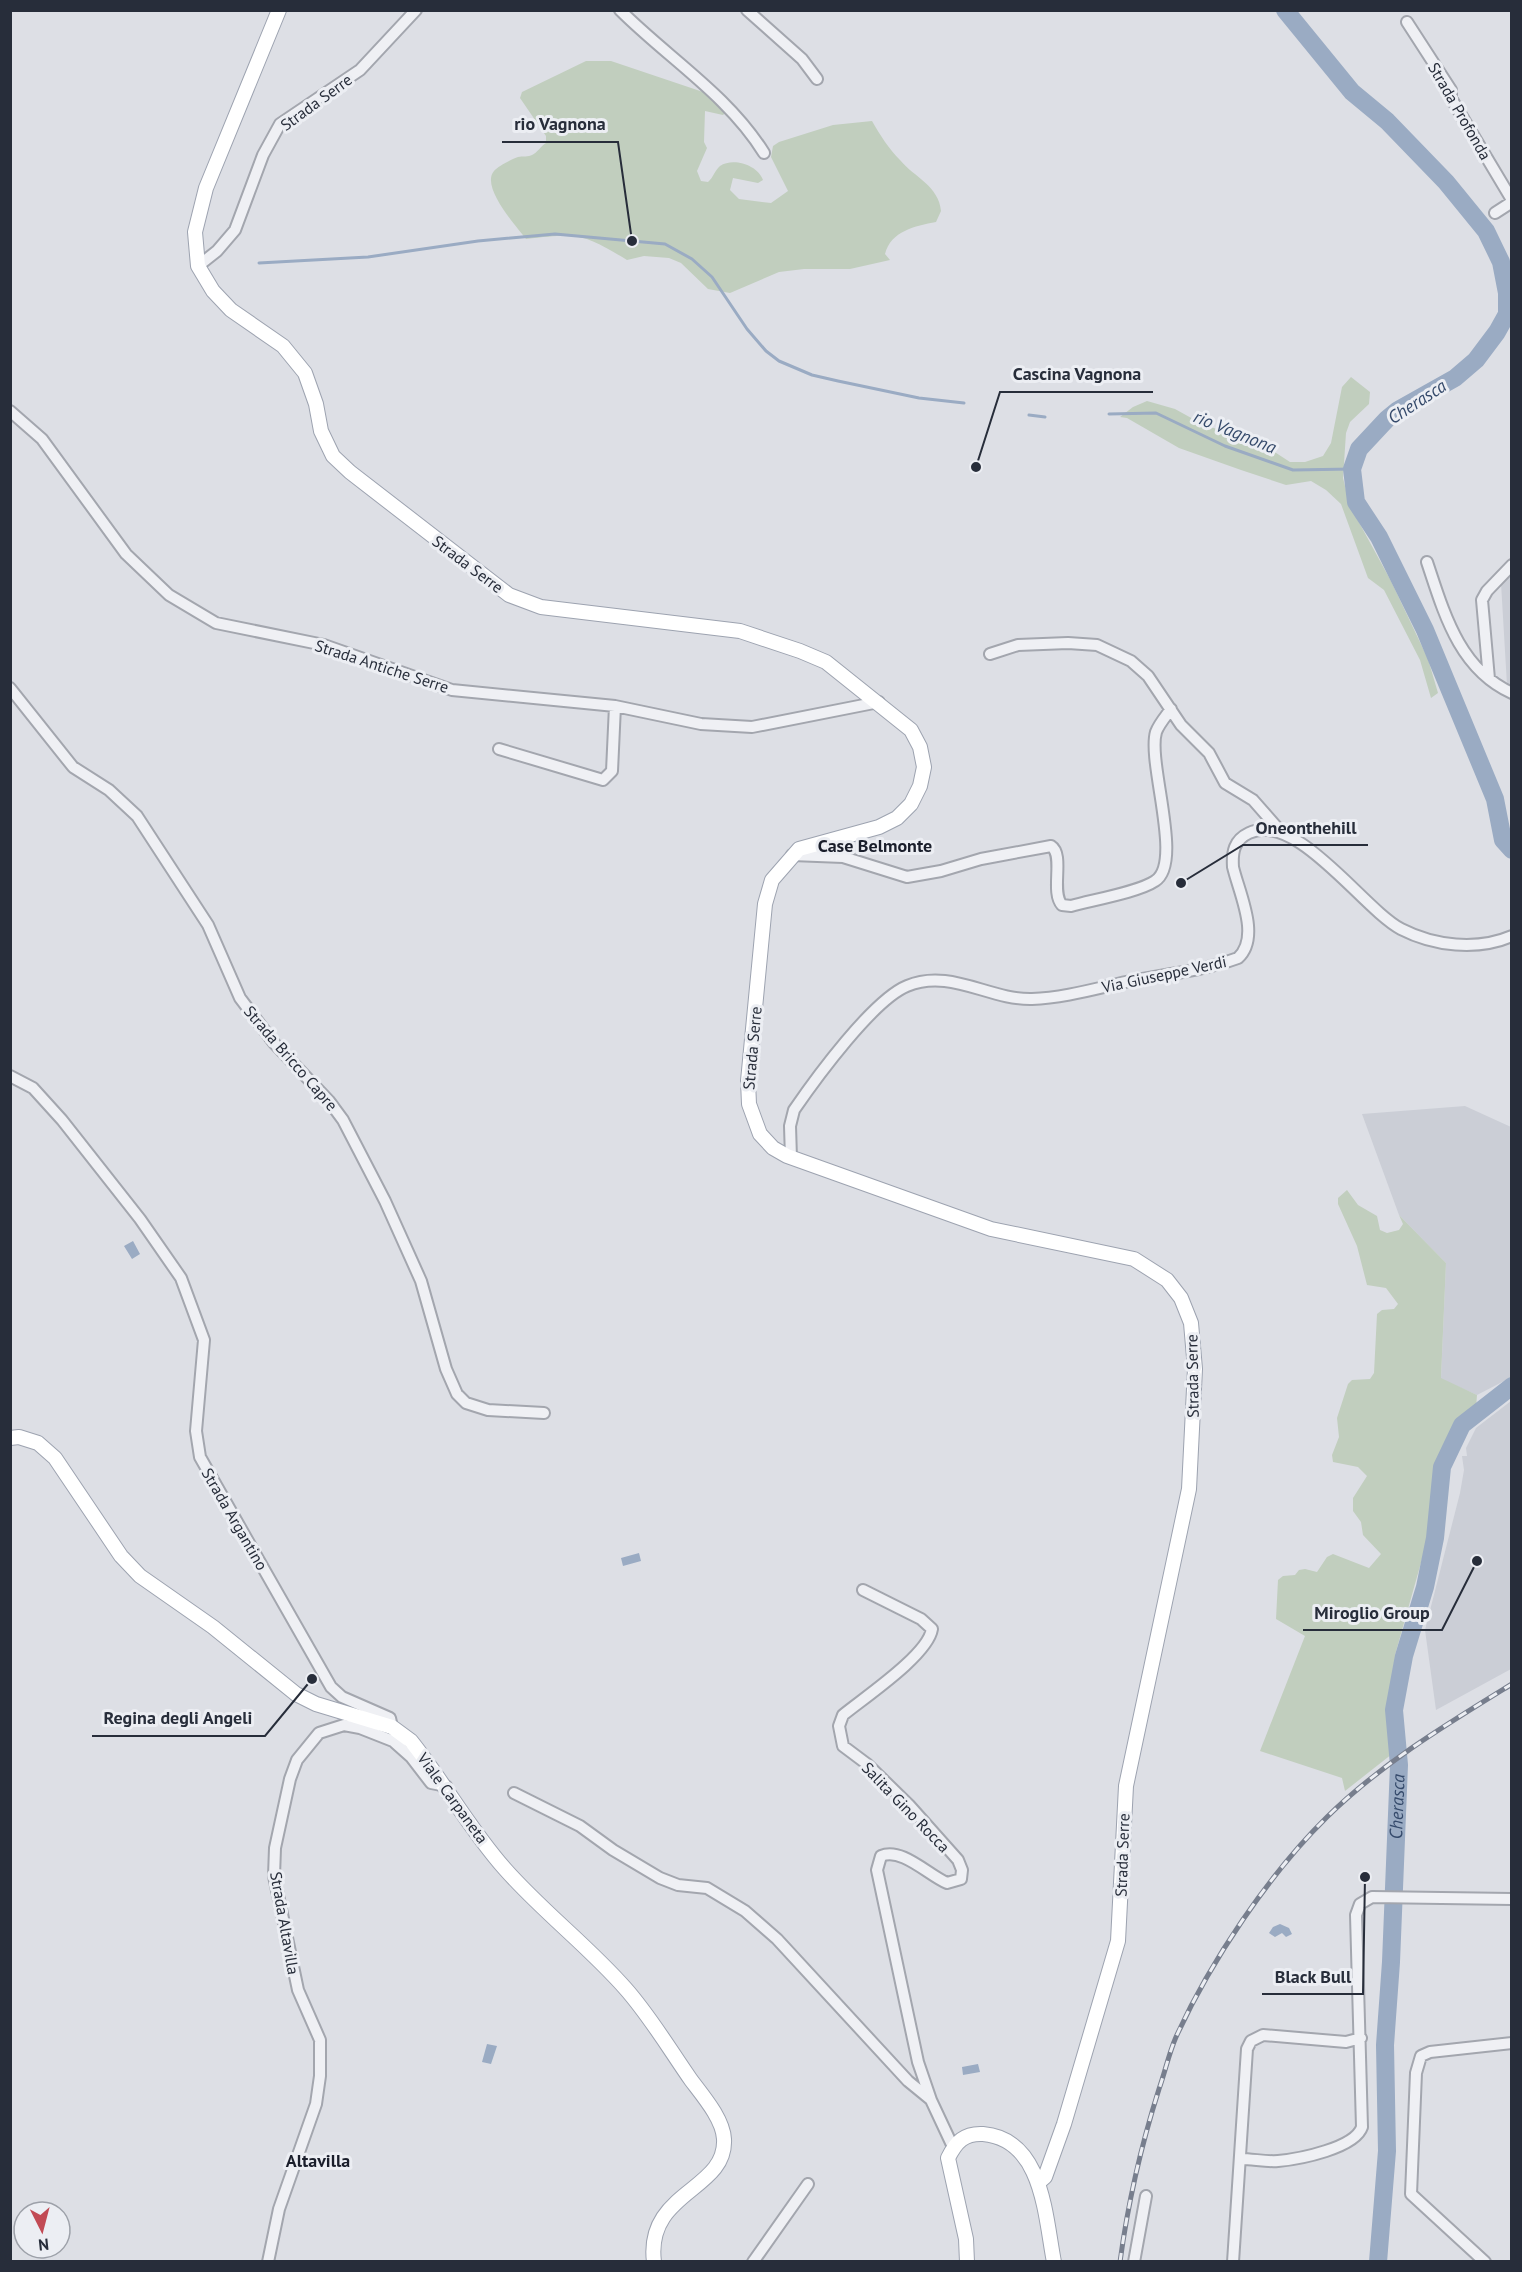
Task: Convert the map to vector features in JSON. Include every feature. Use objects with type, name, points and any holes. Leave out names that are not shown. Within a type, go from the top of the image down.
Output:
[{"type":"main road","name":"Strada Serre","points":[[279,10],[206,188],[195,232],[198,266],[213,291],[231,310],[284,346],[305,373],[316,404],[321,431],[333,456],[359,479],[509,595],[541,607],[740,631],[826,662],[879,702],[911,730],[920,747],[924,767],[920,786],[911,804],[897,818],[879,827],[812,844],[792,855],[772,880],[765,904],[748,1091],[751,1115],[760,1134],[773,1148],[792,1158],[991,1229],[1134,1258],[1167,1280],[1181,1298],[1191,1323],[1195,1369],[1189,1489],[1125,1786],[1118,1941],[1064,2124],[1045,2177],[1038,2183]]},
{"type":"main road","name":"Viale Carpaneta","points":[[10,1438],[19,1437],[38,1443],[55,1458],[121,1556],[140,1576],[213,1627],[293,1692],[316,1704],[392,1727],[411,1741],[505,1869],[625,1988],[723,2130],[724,2147],[718,2166],[676,2200],[659,2223],[653,2243],[654,2262]]},
{"type":"main road","points":[[967,2262],[966,2239],[948,2158],[953,2147],[966,2136],[974,2134],[1002,2138],[1025,2157],[1038,2183],[1053,2262]]},
{"type":"street","name":"Strada Serre","points":[[198,266],[217,251],[235,230],[263,155],[280,124],[360,70],[416,10]]},
{"type":"street","points":[[620,10],[731,111],[749,130],[764,153]]},
{"type":"street","points":[[747,10],[802,59],[817,79]]},
{"type":"street","name":"Strada Profonda","points":[[1407,22],[1450,90],[1451,98],[1512,201],[1495,213]]},
{"type":"street","name":"Strada Antiche Serre","points":[[10,411],[42,439],[126,554],[169,595],[216,624],[324,645],[452,690],[615,706],[701,724],[752,727],[879,702]]},
{"type":"street","points":[[1427,562],[1449,628],[1475,666],[1489,679],[1512,693]]},
{"type":"street","points":[[1489,679],[1482,600],[1487,591],[1512,565]]},
{"type":"street","points":[[990,654],[1018,645],[1068,643],[1097,645],[1131,661],[1148,676],[1181,725],[1209,753],[1225,783],[1263,810],[1282,833],[1297,840],[1387,919],[1429,940],[1460,945],[1494,942],[1512,936]]},
{"type":"street","name":"Strada Bricco Capre","points":[[10,688],[73,768],[109,790],[137,816],[208,925],[240,998],[253,1017],[336,1109],[386,1201],[417,1272],[446,1369],[457,1394],[466,1402],[488,1410],[544,1413]]},
{"type":"street","points":[[499,749],[603,780],[612,771],[615,706]]},
{"type":"street","points":[[792,855],[843,857],[907,877],[941,872],[981,859],[1051,846],[1056,852],[1058,898],[1062,906],[1071,906],[1148,884],[1160,877],[1164,869],[1166,829],[1155,750],[1156,732],[1171,709]]},
{"type":"street","name":"Via Giuseppe Verdi","points":[[792,1158],[790,1126],[794,1110],[872,1014],[893,993],[917,982],[942,980],[1003,996],[1044,998],[1225,963],[1238,958],[1248,946],[1249,938],[1233,867],[1235,846],[1241,838],[1260,829],[1282,833]]},
{"type":"street","name":"Strada Argantino","points":[[10,1076],[33,1088],[62,1120],[182,1278],[204,1340],[196,1431],[200,1457],[331,1687],[342,1697],[390,1718],[392,1727]]},
{"type":"street","name":"Salita Gino Rocca","points":[[863,1590],[921,1619],[932,1629],[928,1644],[869,1696],[843,1715],[839,1726],[843,1746],[867,1764],[909,1805],[958,1860],[962,1870],[962,1879],[946,1883],[896,1855],[885,1854],[877,1864],[878,1880],[915,2051],[931,2100],[953,2147]]},
{"type":"street","name":"Strada Altavilla","points":[[268,2262],[279,2209],[316,2104],[320,2076],[320,2040],[298,1990],[274,1876],[274,1848],[297,1760],[319,1733],[344,1725],[360,1728],[393,1741],[411,1757],[431,1783],[446,1786]]},
{"type":"street","name":"Salita Gino Rocca","points":[[514,1793],[580,1826],[613,1850],[660,1878],[678,1885],[707,1888],[745,1911],[777,1938],[908,2081],[931,2100]]},
{"type":"street","points":[[1241,2159],[1278,2161],[1332,2149],[1353,2141],[1359,2135],[1362,2127],[1361,2038],[1356,1915],[1360,1904],[1372,1897],[1512,1899]]},
{"type":"street","points":[[1233,2262],[1247,2049],[1251,2041],[1263,2035],[1346,2042],[1361,2038]]},
{"type":"street","points":[[1485,2262],[1411,2194],[1416,2073],[1421,2056],[1430,2052],[1512,2043]]},
{"type":"street","points":[[753,2262],[808,2184]]},
{"type":"street","points":[[1134,2262],[1146,2196]]},
{"type":"shaded area","points":[[1511,573],[1511,688],[1507,685],[1501,583]]},
{"type":"shaded area","points":[[1465,1106],[1511,1127],[1511,1383],[1508,1379],[1477,1395],[1441,1379],[1446,1263],[1399,1215],[1362,1114]]},
{"type":"shaded area","points":[[1511,1401],[1511,1669],[1436,1710],[1425,1630],[1460,1493],[1464,1470],[1462,1456],[1467,1456],[1466,1448],[1476,1428]]},
{"type":"green space","points":[[586,61],[611,61],[709,94],[727,111],[723,115],[705,111],[704,142],[707,148],[697,171],[701,181],[708,182],[718,168],[725,163],[744,164],[756,170],[763,180],[758,183],[733,178],[730,190],[739,199],[771,203],[788,191],[771,157],[773,146],[779,142],[833,125],[872,121],[896,156],[931,188],[941,211],[936,222],[912,228],[898,235],[888,246],[885,254],[890,260],[850,269],[804,269],[779,272],[730,293],[708,289],[681,263],[669,258],[644,256],[627,260],[600,244],[580,237],[558,236],[526,239],[496,197],[491,178],[494,171],[502,165],[518,157],[536,153],[546,143],[546,136],[520,98],[522,92]]},
{"type":"green space","points":[[1351,377],[1370,392],[1369,404],[1350,422],[1346,433],[1343,478],[1350,506],[1391,581],[1428,659],[1438,693],[1431,698],[1420,660],[1384,590],[1368,578],[1341,504],[1326,490],[1311,481],[1286,485],[1241,470],[1179,448],[1127,418],[1120,417],[1133,407],[1147,401],[1175,409],[1204,425],[1259,442],[1290,462],[1305,462],[1323,456],[1331,443],[1342,387]]},
{"type":"green space","points":[[1347,1190],[1358,1205],[1377,1216],[1380,1230],[1387,1233],[1399,1230],[1403,1224],[1399,1215],[1446,1263],[1441,1378],[1477,1395],[1476,1408],[1462,1419],[1451,1439],[1438,1474],[1433,1520],[1395,1655],[1392,1754],[1345,1791],[1342,1778],[1260,1751],[1305,1636],[1276,1619],[1278,1580],[1283,1576],[1295,1575],[1299,1570],[1317,1572],[1327,1557],[1333,1554],[1369,1568],[1381,1554],[1363,1535],[1361,1522],[1353,1511],[1353,1498],[1367,1476],[1358,1467],[1333,1462],[1332,1455],[1339,1437],[1337,1418],[1348,1384],[1352,1380],[1370,1379],[1374,1373],[1377,1314],[1382,1310],[1394,1309],[1398,1304],[1386,1288],[1367,1285],[1357,1246],[1338,1204],[1338,1198]]},
{"type":"water","points":[[133,1241],[140,1254],[132,1259],[124,1246]]},
{"type":"water","points":[[639,1553],[641,1561],[623,1566],[621,1558]]},
{"type":"water","points":[[1280,1924],[1289,1928],[1292,1934],[1286,1937],[1282,1933],[1275,1937],[1269,1933],[1273,1927]]},
{"type":"water","points":[[487,2044],[497,2046],[491,2064],[482,2062]]},
{"type":"water","points":[[978,2064],[980,2072],[963,2075],[962,2067]]},
{"type":"waterway","name":"Cherasca","points":[[1285,10],[1352,92],[1387,121],[1446,182],[1486,231],[1501,262],[1507,293],[1507,314],[1497,332],[1476,360],[1455,378],[1398,410],[1387,419],[1359,449],[1352,469],[1356,502],[1379,537],[1425,630],[1495,799],[1503,840],[1512,850]]},
{"type":"waterway","name":"rio Vagnona","points":[[259,263],[368,257],[478,241],[555,234],[665,244],[692,259],[712,277],[747,329],[766,351],[779,361],[812,375],[838,381],[919,398],[964,403]]},
{"type":"waterway","name":"rio Vagnona","points":[[1109,414],[1156,413],[1225,446],[1293,470],[1352,469]]},
{"type":"waterway","points":[[1029,415],[1045,417]]},
{"type":"waterway","name":"Cherasca","points":[[1378,2262],[1387,2151],[1385,2045],[1391,1962],[1399,1765],[1394,1710],[1404,1656],[1425,1587],[1435,1538],[1442,1467],[1462,1425],[1512,1386]]},
{"type":"railway","points":[[1120,2262],[1141,2153],[1152,2110],[1174,2043],[1206,1979],[1242,1920],[1305,1840],[1348,1797],[1416,1745],[1512,1684]]},
{"type":"place","name":"rio Vagnona","points":[[632,241]]},
{"type":"place","name":"Cascina Vagnona","points":[[976,467]]},
{"type":"place","name":"Oneonthehill","points":[[1181,883]]},
{"type":"place","name":"Miroglio Group","points":[[1477,1561]]},
{"type":"place","name":"Regina degli Angeli","points":[[312,1679]]},
{"type":"place","name":"Black Bull","points":[[1365,1877]]},
{"type":"district","name":"Case Belmonte","points":[[875,846]]},
{"type":"district","name":"Altavilla","points":[[318,2161]]}]
